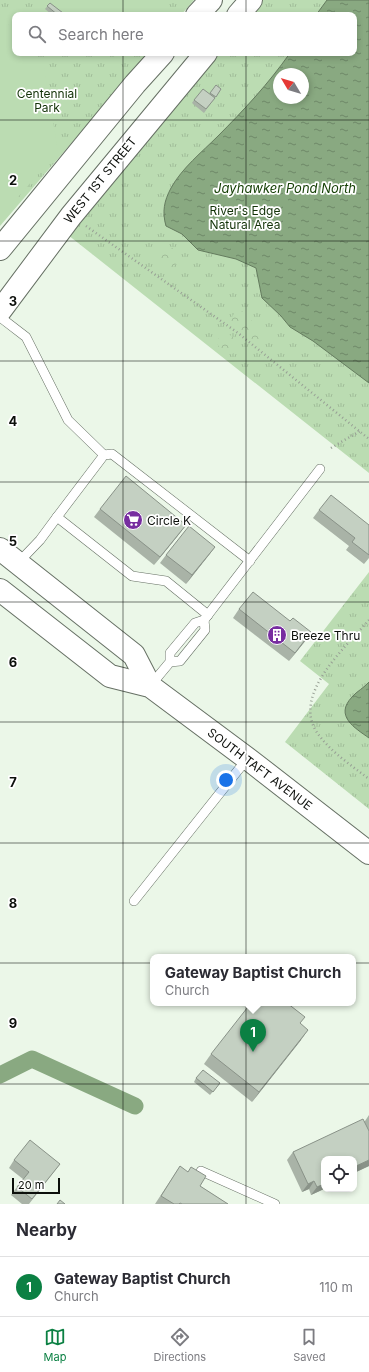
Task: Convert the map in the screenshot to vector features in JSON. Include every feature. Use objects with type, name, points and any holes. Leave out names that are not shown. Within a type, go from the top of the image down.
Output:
[{"type":"main road","points":[[200,12],[211,0]]},
{"type":"main road","points":[[241,12],[251,0]]},
{"type":"main road","points":[[0,249],[135,84],[160,56]]},
{"type":"main road","name":"WEST 1ST STREET","points":[[0,311],[71,216],[204,56]]},
{"type":"main road","name":"SOUTH TAFT AVENUE","points":[[0,549],[134,655],[150,686]]},
{"type":"main road","name":"SOUTH TAFT AVENUE","points":[[0,590],[110,676],[150,686],[369,853]]},
{"type":"lane","points":[[0,317],[26,338],[68,420],[104,455]]},
{"type":"lane","points":[[18,563],[40,540],[104,455],[112,454],[250,561]]},
{"type":"lane","points":[[150,686],[170,662],[180,661],[205,630],[206,618],[320,469]]},
{"type":"lane","points":[[57,517],[132,576],[166,582],[206,618]]},
{"type":"lane","points":[[134,901],[247,759]]},
{"type":"lane","points":[[201,1171],[275,1204]]},
{"type":"path","points":[[71,216],[117,246],[238,333],[369,439]]},
{"type":"path","points":[[331,448],[360,432]]},
{"type":"path","points":[[369,620],[319,682],[311,697],[310,709],[312,722],[322,738],[337,754],[369,779]]},
{"type":"green space","name":"Centennial Park","points":[[0,0],[194,0],[184,12],[12,12],[12,56],[146,56],[0,226]]},
{"type":"green space","points":[[43,0],[161,0],[161,9],[158,12],[58,12]]},
{"type":"green space","name":"River's Edge Natural Area","points":[[260,0],[369,0],[369,473],[68,235],[215,56],[357,56],[357,12],[250,12]]},
{"type":"green space","points":[[0,14],[12,28],[12,56],[34,56],[44,68],[58,151],[0,218]]},
{"type":"green space","points":[[114,56],[128,56],[123,64]]},
{"type":"green space","points":[[168,245],[178,252],[178,261],[171,270],[165,270],[161,267],[156,256],[160,248]]},
{"type":"green space","points":[[240,311],[245,312],[261,332],[268,337],[265,343],[261,346],[249,337],[241,337],[235,333],[231,320],[233,315]]},
{"type":"green space","points":[[224,333],[229,334],[238,342],[237,351],[232,354],[223,352],[217,344],[217,340]]},
{"type":"green space","points":[[369,572],[369,809],[285,742],[329,684],[300,661]]},
{"type":"water","name":"Jayhawker Pond North","points":[[327,0],[369,0],[369,383],[313,341],[290,327],[262,298],[256,268],[236,259],[198,250],[182,234],[166,226],[164,207],[171,188],[193,160],[273,76],[273,104],[309,104],[309,68],[279,68],[288,56],[357,56],[357,12],[318,12]]},
{"type":"water","points":[[369,682],[369,738],[348,721],[345,710],[352,697]]},
{"type":"building","points":[[50,3],[62,12],[54,12],[47,6]]},
{"type":"building","points":[[216,85],[221,89],[216,97],[210,93]]},
{"type":"building","points":[[203,89],[215,98],[206,109],[194,100]]},
{"type":"building","points":[[126,476],[186,525],[160,557],[100,509]]},
{"type":"building","points":[[331,495],[369,525],[369,555],[352,542],[355,538],[319,510]]},
{"type":"building","points":[[189,526],[215,547],[192,575],[166,555]]},
{"type":"building","points":[[253,592],[290,621],[293,618],[311,632],[295,653],[239,609]]},
{"type":"building","points":[[249,1006],[291,1006],[305,1017],[300,1023],[308,1030],[259,1092],[211,1054]]},
{"type":"building","points":[[203,1070],[220,1083],[213,1092],[196,1078]]},
{"type":"building","points":[[363,1119],[369,1131],[369,1160],[357,1166],[357,1156],[321,1156],[321,1185],[317,1187],[314,1181],[308,1184],[293,1152]]},
{"type":"building","points":[[30,1140],[60,1164],[32,1199],[17,1187],[29,1172],[14,1160]]},
{"type":"building","points":[[180,1166],[188,1172],[191,1167],[206,1176],[200,1186],[228,1204],[174,1204],[161,1196]]},
{"type":"building","points":[[60,1200],[65,1204],[57,1204]]},
{"type":"waterway","points":[[0,1075],[32,1059],[135,1106]]},
{"type":"place","name":"Circle K","points":[[133,520]]},
{"type":"place","name":"Breeze Thru","points":[[277,635]]},
{"type":"place","name":"Gateway Baptist Church","points":[[253,1052]]}]
